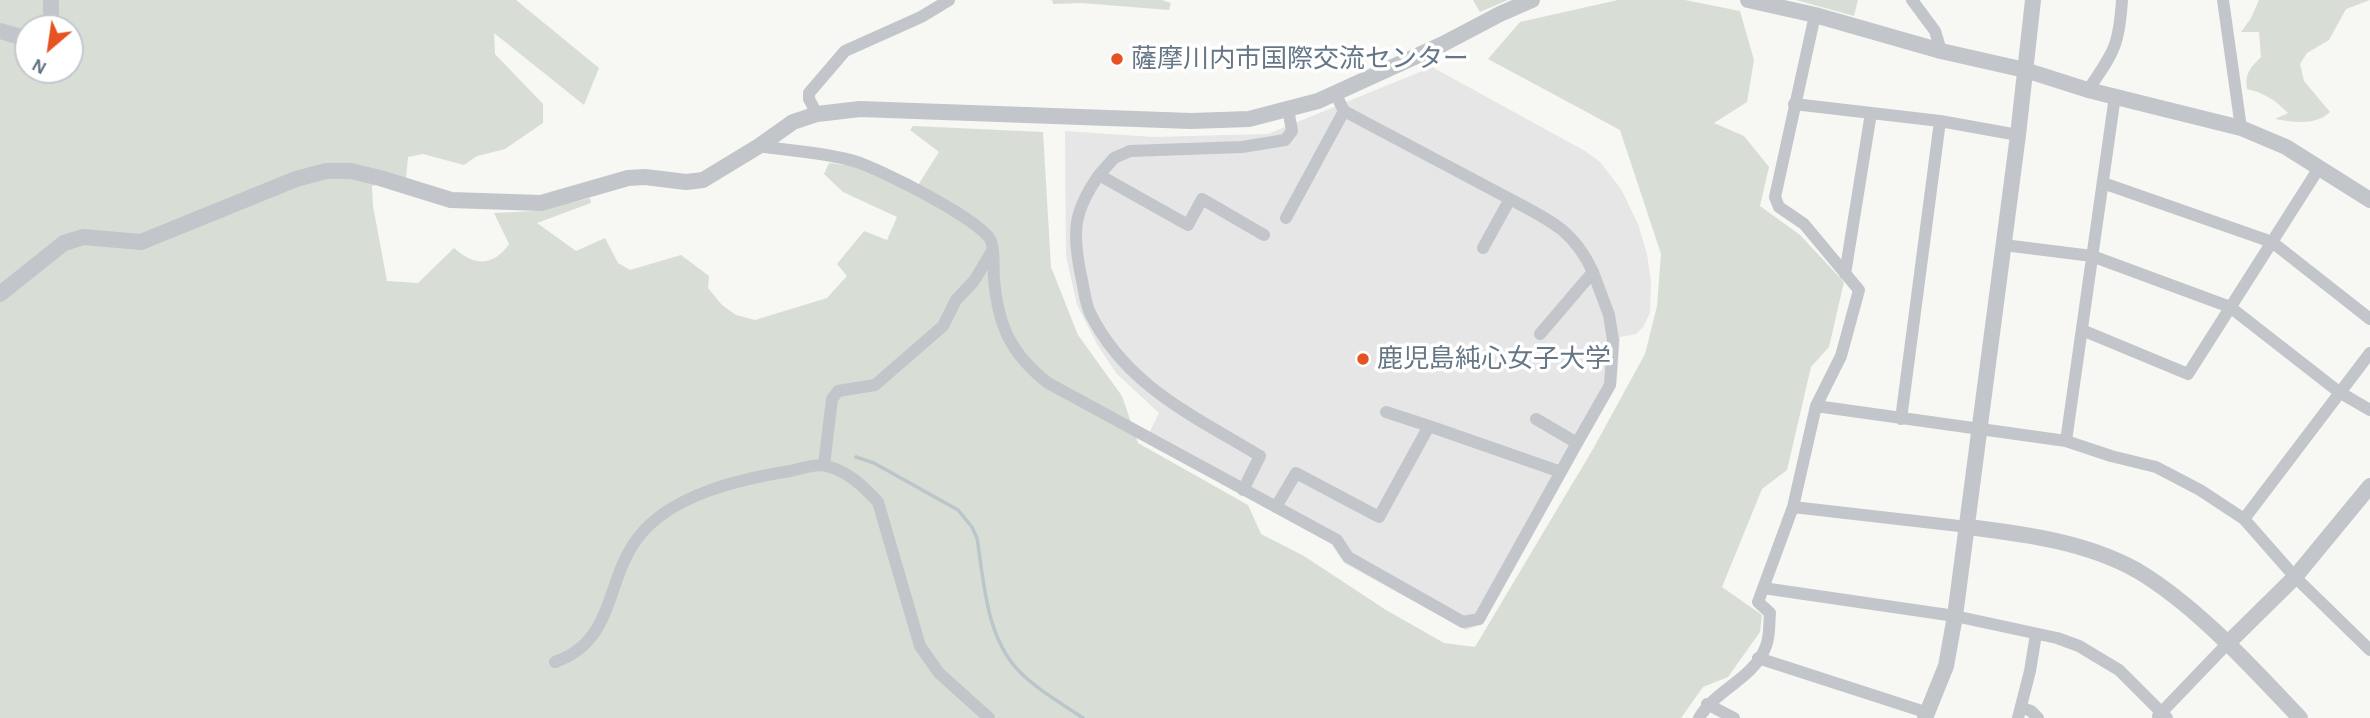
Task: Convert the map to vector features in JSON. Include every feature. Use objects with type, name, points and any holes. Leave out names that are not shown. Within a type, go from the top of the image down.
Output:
[{"type":"street","points":[[817,114],[809,99],[809,93],[845,51],[921,18],[949,0]]},
{"type":"street","points":[[0,295],[64,243],[83,237],[141,242],[296,179],[326,171],[351,171],[451,200],[541,203],[628,178],[645,177],[686,182],[703,180],[793,122],[817,114],[860,109],[1191,121],[1249,119],[1318,101],[1532,0]]},
{"type":"street","points":[[1748,0],[1815,15],[1941,51],[2025,70],[2088,90],[2241,128],[2286,147],[2370,200]]},
{"type":"street","points":[[1912,0],[1935,31],[1941,51]]},
{"type":"street","points":[[1758,658],[1926,715],[1946,666],[1955,617],[2034,0]]},
{"type":"street","points":[[2088,90],[2114,53],[2120,32],[2122,0]]},
{"type":"street","points":[[2223,0],[2241,128]]},
{"type":"street","points":[[1699,718],[1707,704],[1750,671],[1767,646],[1770,613],[1758,602],[1793,507],[1816,406],[1841,356],[1859,290],[1804,224],[1779,207],[1775,197],[1815,15]]},
{"type":"street","points":[[759,146],[853,160],[932,198],[977,227],[991,240],[996,300],[1004,332],[1032,370],[1048,383],[1337,540],[1348,557],[1463,622],[1479,619],[1610,384],[1613,340],[1609,315],[1593,272],[1573,240],[1559,226],[1345,111],[1335,93]]},
{"type":"street","points":[[2066,441],[2115,96]]},
{"type":"street","points":[[1794,104],[1940,121],[2018,135]]},
{"type":"street","points":[[1243,490],[1260,456],[1159,396],[1128,369],[1111,348],[1089,311],[1076,252],[1077,220],[1084,198],[1114,158],[1130,151],[1242,147],[1285,140],[1292,131],[1287,109]]},
{"type":"street","points":[[1286,218],[1345,111]]},
{"type":"street","points":[[1845,274],[1871,113]]},
{"type":"street","points":[[1900,419],[1940,121]]},
{"type":"street","points":[[2082,330],[2188,374],[2319,168]]},
{"type":"street","points":[[1099,175],[1188,225],[1202,199],[1264,235]]},
{"type":"street","points":[[2103,183],[2272,242],[2370,319]]},
{"type":"street","points":[[1483,248],[1510,199]]},
{"type":"street","points":[[2004,245],[2092,256],[2230,307],[2339,392],[2370,410]]},
{"type":"street","points":[[824,465],[832,398],[838,391],[875,385],[943,326],[956,300],[974,281],[992,251]]},
{"type":"street","points":[[1540,334],[1593,272]]},
{"type":"street","points":[[2244,519],[2370,353]]},
{"type":"street","points":[[1816,406],[2066,441],[2156,467],[2200,490],[2244,519],[2295,577],[2370,650]]},
{"type":"street","points":[[1387,412],[1561,472]]},
{"type":"street","points":[[1536,419],[1577,443]]},
{"type":"street","points":[[1276,507],[1296,473],[1379,517],[1429,426]]},
{"type":"street","points":[[555,662],[571,656],[592,639],[609,607],[618,574],[637,538],[662,515],[694,496],[768,474],[824,465],[848,474],[878,502],[920,646],[939,673],[989,718]]},
{"type":"street","points":[[1763,588],[1955,617],[2057,638],[2079,646],[2119,670],[2161,716],[2228,643],[2295,577],[2370,486]]},
{"type":"street","points":[[1793,507],[1968,527],[2053,540],[2114,560],[2137,571],[2169,594],[2228,643],[2300,718]]},
{"type":"street","points":[[2036,635],[2021,713],[2031,711],[2038,718]]},
{"type":"street","points":[[1707,704],[1734,718]]},
{"type":"shaded area","points":[[0,0],[516,0],[599,68],[584,105],[494,33],[495,54],[543,104],[543,123],[505,149],[477,156],[464,165],[423,154],[408,157],[406,179],[372,186],[373,206],[387,281],[418,283],[454,248],[476,261],[496,257],[509,244],[494,213],[535,211],[590,198],[591,203],[537,223],[576,251],[605,238],[618,263],[630,270],[681,255],[709,276],[708,288],[722,305],[736,315],[755,320],[827,298],[847,276],[837,264],[864,231],[887,240],[897,217],[843,192],[824,174],[829,163],[855,166],[913,193],[939,152],[910,130],[913,126],[1043,132],[1051,267],[1078,335],[1122,396],[1138,443],[1248,505],[1261,534],[1304,556],[1386,610],[1444,643],[1475,647],[1593,449],[1645,354],[1657,306],[1661,254],[1620,130],[1488,59],[1520,22],[1618,0],[1685,0],[1740,11],[1754,60],[1747,102],[1714,123],[1744,136],[1769,167],[1760,206],[1800,235],[1844,282],[1829,347],[1811,367],[1787,470],[1762,489],[1722,587],[1762,615],[1760,632],[1728,677],[1703,687],[1681,718],[0,718]]},
{"type":"shaded area","points":[[1052,0],[1162,0],[1171,3],[1169,10],[1081,3],[1053,4]]},
{"type":"shaded area","points":[[1473,0],[1508,0],[1480,12]]},
{"type":"shaded area","points":[[1796,0],[1858,0],[1854,16]]},
{"type":"shaded area","points":[[2259,0],[2370,0],[2346,9],[2329,40],[2307,53],[2300,64],[2304,81],[2330,112],[2324,116],[2304,122],[2275,119],[2288,113],[2269,98],[2247,89],[2249,71],[2261,57],[2259,32],[2241,32]]},
{"type":"shaded area","name":"鹿児島純心女子大学","points":[[1432,67],[1585,151],[1600,162],[1621,189],[1638,224],[1647,254],[1651,282],[1650,313],[1643,327],[1636,334],[1620,337],[1617,382],[1482,624],[1466,630],[1344,563],[1331,544],[1145,441],[1159,413],[1116,373],[1097,344],[1077,305],[1066,256],[1065,131],[1153,137],[1268,134]]},
{"type":"waterway","points":[[856,457],[874,463],[958,510],[977,538],[988,608],[1007,656],[1033,683],[1083,718]]},
{"type":"place","name":"薩摩川内市国際交流センター","points":[[1117,59]]},
{"type":"place","name":"鹿児島純心女子大学","points":[[1363,359]]}]
